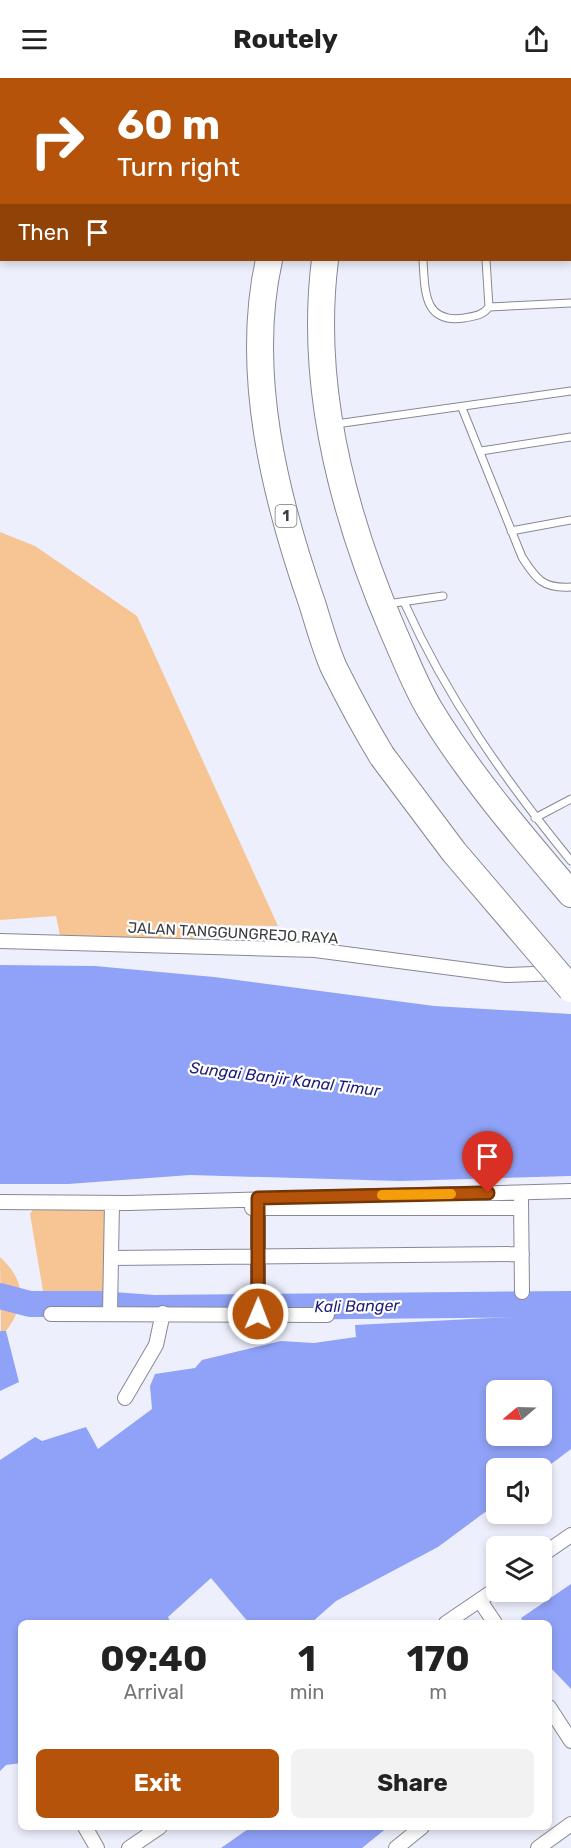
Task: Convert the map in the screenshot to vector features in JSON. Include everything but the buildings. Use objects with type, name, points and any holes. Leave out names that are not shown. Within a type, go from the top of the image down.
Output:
[{"type":"highway","name":"1","points":[[269,261],[260,318],[262,375],[269,445],[296,558],[333,666],[382,756],[454,852],[571,988]]},
{"type":"highway","points":[[325,261],[322,374],[341,476],[367,569],[393,603],[430,710],[494,803],[571,894]]},
{"type":"street","name":"JALAN TANGGUNGREJO RAYA","points":[[0,941],[315,950],[506,975],[571,973]]},
{"type":"street","points":[[0,1202],[112,1208],[571,1191]]},
{"type":"street","points":[[520,1192],[522,1292]]},
{"type":"street","points":[[258,1203],[521,1208]]},
{"type":"street","points":[[258,1203],[258,1314]]},
{"type":"street","points":[[110,1313],[112,1208]]},
{"type":"street","points":[[111,1258],[522,1254]]},
{"type":"street","points":[[124,1398],[156,1345],[163,1313]]},
{"type":"street","points":[[51,1314],[327,1315]]},
{"type":"street","points":[[552,1548],[571,1535]]},
{"type":"street","points":[[451,1620],[486,1596]]},
{"type":"street","points":[[480,1601],[493,1620]]},
{"type":"street","points":[[552,1712],[571,1742]]},
{"type":"street","points":[[538,1848],[571,1825]]},
{"type":"street","points":[[87,1830],[97,1848]]},
{"type":"street","points":[[129,1848],[156,1830]]},
{"type":"street","points":[[396,1848],[419,1830]]},
{"type":"lane","points":[[423,261],[426,294],[437,315],[447,320],[477,316],[489,307],[571,303]]},
{"type":"lane","points":[[486,261],[489,307]]},
{"type":"lane","points":[[332,425],[571,391]]},
{"type":"lane","points":[[462,408],[522,557],[535,577],[553,588],[571,587]]},
{"type":"lane","points":[[481,451],[571,437]]},
{"type":"lane","points":[[511,531],[571,520]]},
{"type":"lane","points":[[443,596],[393,603],[466,721],[535,818],[571,861]]},
{"type":"lane","points":[[535,818],[570,800]]},
{"type":"shaded area","points":[[0,532],[35,546],[137,616],[278,926],[203,925],[195,941],[60,936],[56,916],[0,920]]},
{"type":"shaded area","points":[[105,1208],[105,1303],[45,1303],[30,1214],[33,1209]]},
{"type":"shaded area","points":[[0,1257],[15,1275],[21,1292],[18,1311],[6,1331],[1,1331]]},
{"type":"water","name":"Sungai Banjir Kanal Timur","points":[[0,965],[95,966],[214,977],[434,1006],[571,1014],[571,1176],[400,1181],[190,1175],[68,1184],[0,1184]]},
{"type":"water","points":[[571,1314],[571,1449],[552,1463],[552,1458],[486,1458],[486,1511],[438,1547],[336,1601],[314,1620],[246,1620],[211,1578],[168,1617],[170,1620],[18,1620],[18,1763],[6,1765],[0,1771],[0,1460],[35,1437],[42,1441],[86,1427],[98,1449],[152,1409],[150,1386],[155,1374],[195,1368],[202,1360],[281,1341],[314,1343],[356,1337],[355,1325]]},
{"type":"water","points":[[0,1331],[6,1331],[19,1382],[0,1391]]},
{"type":"water","points":[[571,1584],[571,1689],[552,1669],[552,1620],[522,1620],[521,1618],[545,1602],[552,1602],[552,1597]]},
{"type":"water","points":[[247,1830],[384,1830],[362,1848],[221,1848]]},
{"type":"waterway","name":"Kali Banger","points":[[0,1296],[30,1304],[98,1304],[154,1308],[571,1304]]},
{"type":"slow traffic","points":[[382,1195],[451,1194]]},
{"type":"route","points":[[258,1314],[258,1198],[488,1193]]}]
